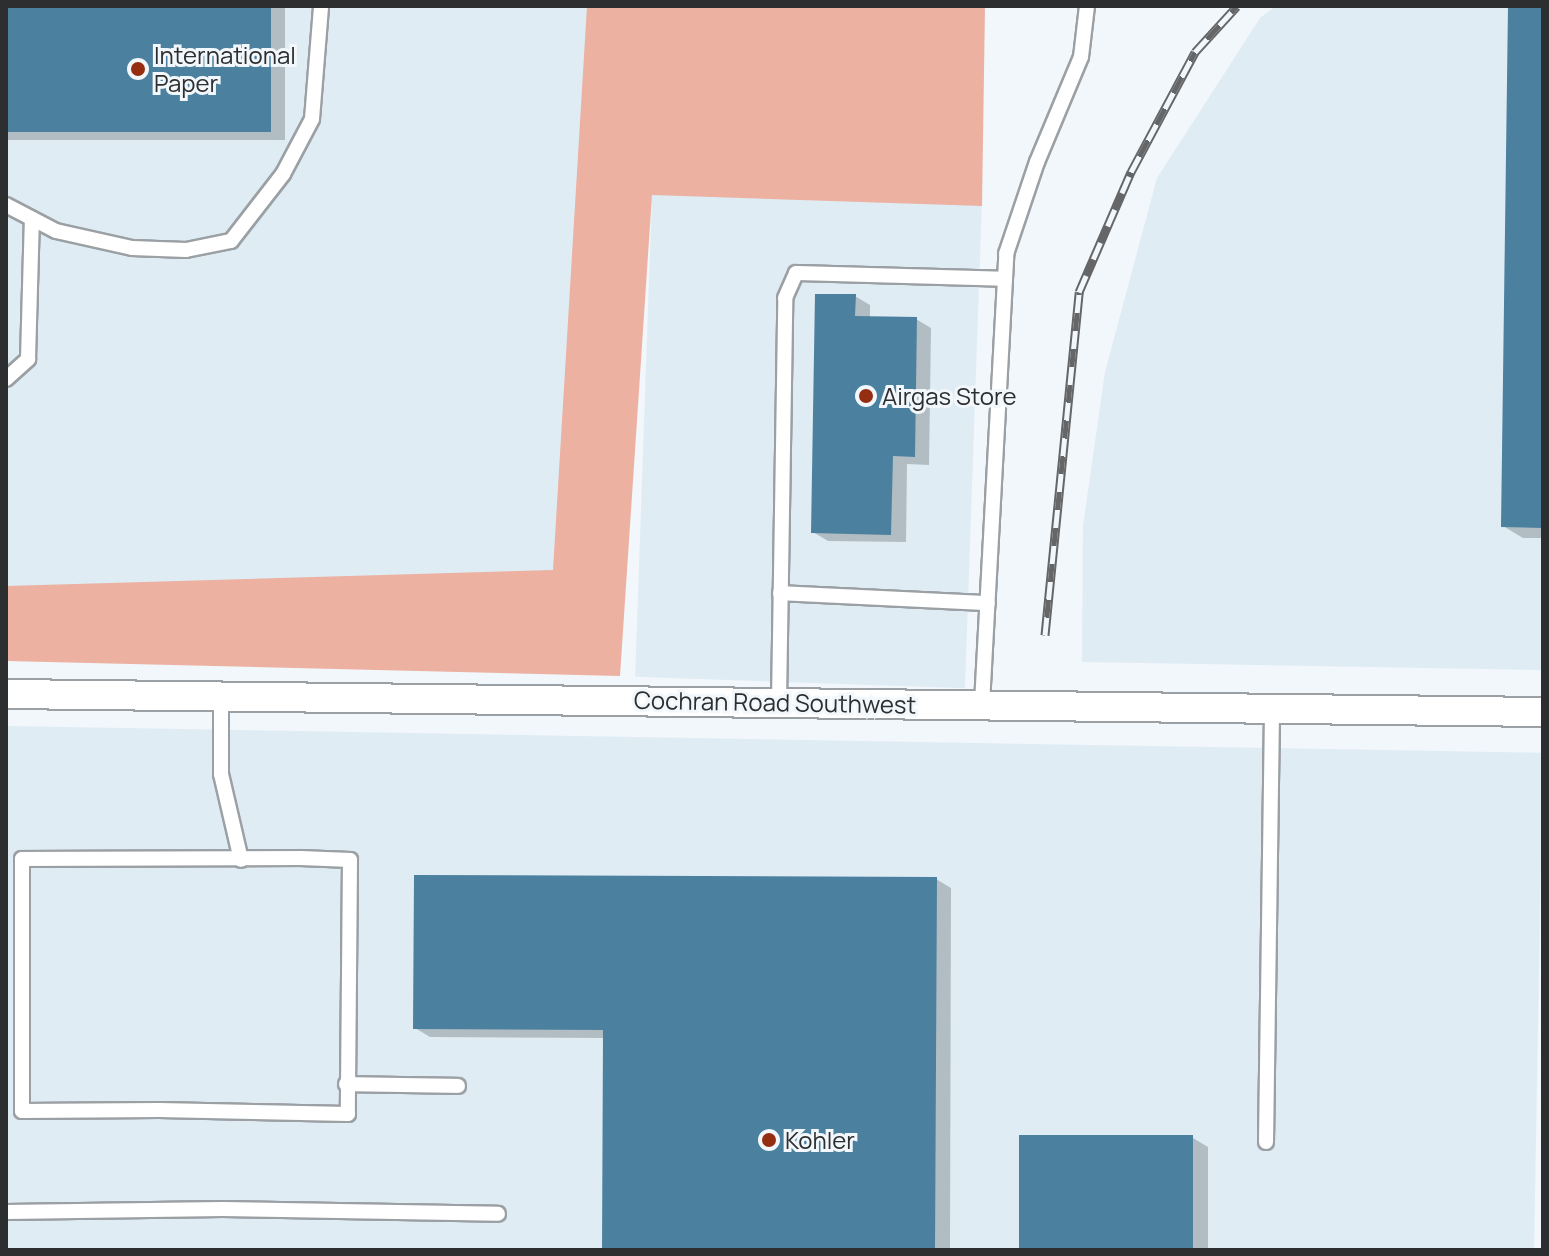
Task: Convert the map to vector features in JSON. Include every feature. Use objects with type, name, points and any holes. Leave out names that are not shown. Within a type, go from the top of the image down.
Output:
[{"type":"street","name":"Cochran Road Southwest","points":[[6,694],[1543,712]]},
{"type":"lane","points":[[6,205],[56,231],[132,248],[186,250],[231,241],[283,174],[312,119],[321,6]]},
{"type":"lane","points":[[982,704],[1006,254],[1037,162],[1081,57],[1087,6]]},
{"type":"lane","points":[[6,379],[28,359],[32,219]]},
{"type":"lane","points":[[779,702],[785,298],[796,273],[1005,279]]},
{"type":"lane","points":[[780,593],[988,603]]},
{"type":"lane","points":[[221,696],[221,774],[241,860]]},
{"type":"lane","points":[[1266,1142],[1272,709]]},
{"type":"lane","points":[[22,859],[241,860],[350,860],[348,1114],[22,1111],[22,859]]},
{"type":"lane","points":[[346,1084],[458,1086]]},
{"type":"lane","points":[[6,1212],[223,1209],[498,1214]]},
{"type":"shaded area","points":[[6,6],[587,6],[587,586],[6,586]]},
{"type":"shaded area","points":[[587,6],[985,6],[982,206],[652,195],[620,676],[6,661],[6,586],[553,570]]},
{"type":"shaded area","points":[[1276,6],[1543,6],[1543,670],[1082,662],[1083,526],[1105,372],[1157,178],[1260,18]]},
{"type":"shaded area","points":[[652,194],[982,206],[965,688],[635,677]]},
{"type":"shaded area","name":"Kohler","points":[[6,726],[1543,753],[1534,1250],[6,1250]]},
{"type":"building","name":"International Paper","points":[[6,6],[271,6],[271,132],[6,132]]},
{"type":"building","points":[[1508,6],[1543,6],[1543,528],[1501,527]]},
{"type":"building","points":[[815,294],[856,294],[855,316],[917,317],[915,457],[893,456],[891,535],[811,533]]},
{"type":"building","name":"Kohler","points":[[414,875],[937,877],[935,1250],[602,1250],[603,1030],[413,1029]]},
{"type":"building","points":[[1019,1135],[1193,1135],[1193,1250],[1019,1250]]},
{"type":"railway","points":[[1045,635],[1079,292],[1131,172],[1195,52],[1237,6]]},
{"type":"place","name":"International Paper","points":[[138,69]]},
{"type":"place","name":"Airgas Store","points":[[866,396]]},
{"type":"place","name":"Kohler","points":[[769,1140]]}]
